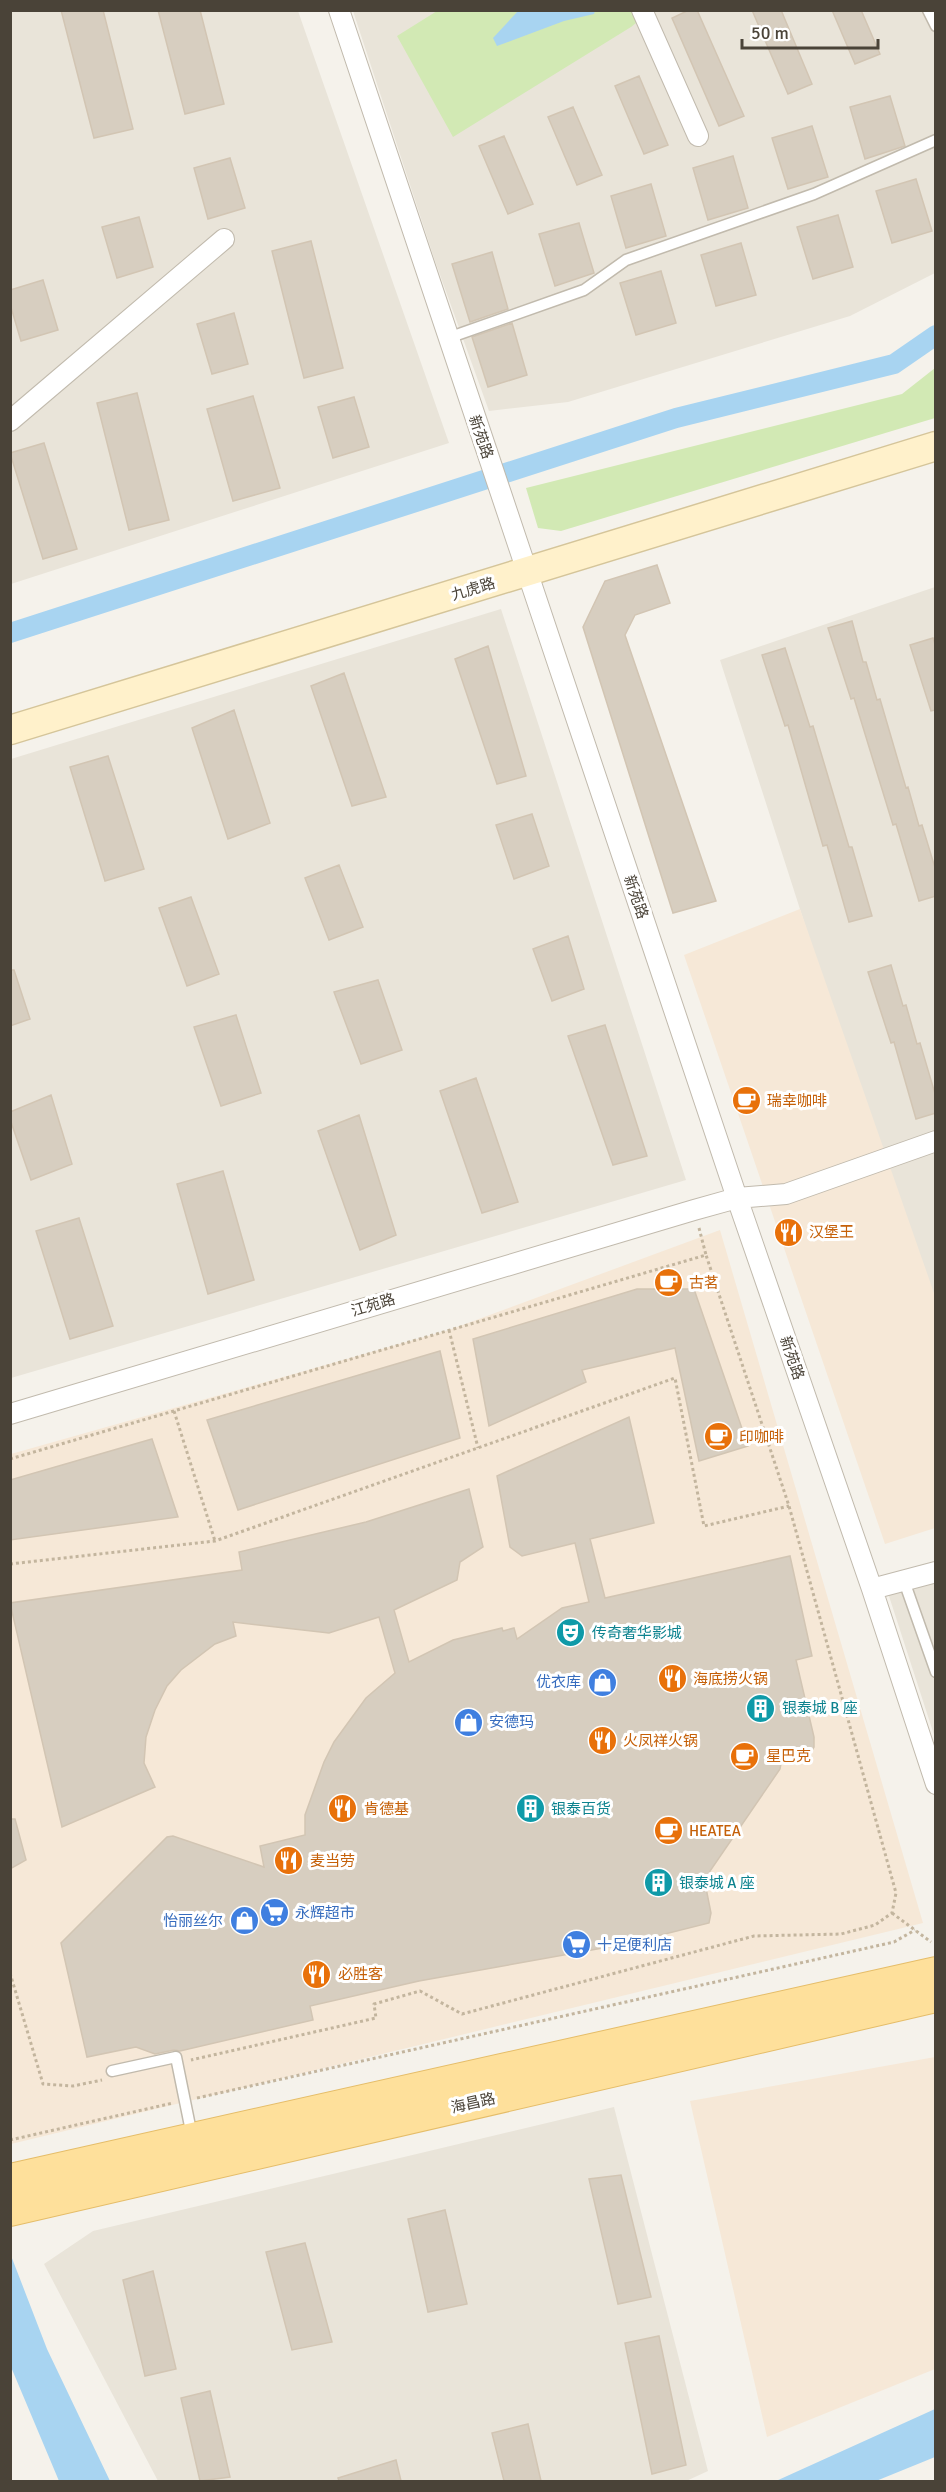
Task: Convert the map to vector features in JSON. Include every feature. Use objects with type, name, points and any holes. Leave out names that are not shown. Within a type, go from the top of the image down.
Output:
[{"type":"main road","name":"海昌路","points":[[13,2194],[193,2139],[936,1973]]},
{"type":"main road","name":"海昌路","points":[[13,2194],[936,1996]]},
{"type":"street","name":"新苑路","points":[[339,10],[936,1784]]},
{"type":"street","points":[[642,10],[698,136]]},
{"type":"street","points":[[10,421],[224,239]]},
{"type":"street","name":"九虎路","points":[[10,730],[936,446]]},
{"type":"street","name":"江苑路","points":[[10,1414],[694,1210],[737,1198],[786,1194],[936,1141]]},
{"type":"street","points":[[872,1589],[936,1572]]},
{"type":"lane","points":[[928,10],[936,26]]},
{"type":"lane","points":[[448,338],[584,290],[626,260],[814,194],[936,140]]},
{"type":"lane","points":[[904,1581],[936,1672]]},
{"type":"lane","points":[[110,2075],[176,2057],[193,2139]]},
{"type":"path","points":[[177,2063],[376,2019],[374,2004],[420,1991],[462,2014],[754,1936],[841,1934],[875,1925],[892,1913],[896,1893],[789,1506],[706,1255],[694,1210]]},
{"type":"path","points":[[10,1459],[706,1255]]},
{"type":"path","points":[[449,1330],[478,1448]]},
{"type":"path","points":[[10,1564],[214,1540],[675,1378],[704,1526],[789,1506]]},
{"type":"path","points":[[174,1411],[214,1540]]},
{"type":"path","points":[[892,1913],[931,1941]]},
{"type":"path","points":[[10,2140],[894,1942],[915,1930]]},
{"type":"path","points":[[10,1973],[43,2084],[73,2086],[110,2075]]},
{"type":"shaded area","points":[[11,11],[298,11],[449,443],[11,584]]},
{"type":"shaded area","points":[[353,11],[935,11],[935,273],[850,316],[568,402],[489,411],[435,261]]},
{"type":"shaded area","points":[[935,587],[935,1299],[824,984],[720,660]]},
{"type":"shaded area","points":[[501,609],[686,1180],[11,1378],[11,759]]},
{"type":"shaded area","points":[[800,909],[935,1296],[935,1528],[885,1544],[684,955]]},
{"type":"shaded area","points":[[720,1230],[923,1923],[11,2144],[11,1454],[449,1330]]},
{"type":"shaded area","points":[[935,1581],[935,1738],[888,1593]]},
{"type":"shaded area","points":[[935,2057],[935,2369],[767,2437],[690,2101]]},
{"type":"shaded area","points":[[614,2107],[708,2471],[684,2482],[158,2481],[44,2264],[93,2231]]},
{"type":"green space","points":[[437,11],[651,11],[631,27],[453,137],[397,36]]},
{"type":"green space","points":[[935,368],[935,418],[561,531],[538,528],[526,488],[902,394]]},
{"type":"water","points":[[518,11],[595,11],[594,14],[564,21],[497,46],[493,38]]},
{"type":"water","points":[[10,2253],[47,2349],[110,2481],[59,2481],[11,2367]]},
{"type":"water","points":[[935,2409],[935,2457],[876,2481],[776,2481]]},
{"type":"building","points":[[61,10],[103,10],[133,129],[94,138]]},
{"type":"building","points":[[158,10],[200,10],[224,104],[185,114]]},
{"type":"building","points":[[689,10],[697,10],[744,116],[719,126],[672,18]]},
{"type":"building","points":[[752,10],[781,10],[812,84],[788,94]]},
{"type":"building","points":[[832,10],[861,10],[880,54],[855,64]]},
{"type":"building","points":[[639,76],[668,145],[644,154],[615,86]]},
{"type":"building","points":[[890,96],[905,146],[865,159],[850,107]]},
{"type":"building","points":[[573,107],[602,175],[577,185],[548,117]]},
{"type":"building","points":[[812,126],[828,177],[788,189],[772,138]]},
{"type":"building","points":[[504,136],[533,204],[508,214],[479,146]]},
{"type":"building","points":[[733,156],[748,208],[708,220],[693,168]]},
{"type":"building","points":[[230,158],[245,208],[208,219],[194,168]]},
{"type":"building","points":[[916,179],[932,231],[892,243],[876,191]]},
{"type":"building","points":[[651,184],[666,236],[626,248],[611,196]]},
{"type":"building","points":[[838,215],[853,267],[813,279],[797,227]]},
{"type":"building","points":[[139,217],[153,267],[117,278],[102,227]]},
{"type":"building","points":[[579,223],[594,273],[555,286],[539,234]]},
{"type":"building","points":[[311,241],[343,368],[304,378],[272,251]]},
{"type":"building","points":[[741,243],[756,295],[716,306],[701,255]]},
{"type":"building","points":[[492,252],[508,309],[470,322],[452,264]]},
{"type":"building","points":[[661,271],[676,323],[636,335],[620,283]]},
{"type":"building","points":[[43,280],[58,330],[21,341],[10,304],[10,290]]},
{"type":"building","points":[[234,313],[248,364],[212,374],[197,324]]},
{"type":"building","points":[[512,323],[527,375],[488,387],[472,337]]},
{"type":"building","points":[[137,393],[169,520],[129,530],[97,403]]},
{"type":"building","points":[[253,396],[280,488],[233,501],[207,409]]},
{"type":"building","points":[[354,397],[369,447],[333,458],[318,407]]},
{"type":"building","points":[[44,443],[77,549],[43,559],[10,453]]},
{"type":"building","points":[[657,565],[670,603],[635,615],[625,635],[716,901],[673,913],[583,627],[605,581]]},
{"type":"building","points":[[852,621],[863,662],[866,662],[877,700],[880,699],[906,788],[908,787],[919,826],[922,825],[936,871],[936,896],[919,901],[854,698],[851,699],[828,628]]},
{"type":"building","points":[[933,638],[936,648],[936,710],[931,711],[910,645]]},
{"type":"building","points":[[488,646],[526,776],[497,784],[455,659]]},
{"type":"building","points":[[785,648],[810,727],[813,726],[872,916],[849,922],[827,845],[823,846],[788,725],[785,726],[762,655]]},
{"type":"building","points":[[344,673],[386,797],[352,806],[311,686]]},
{"type":"building","points":[[234,710],[270,823],[228,839],[192,728]]},
{"type":"building","points":[[108,756],[144,869],[105,881],[70,767]]},
{"type":"building","points":[[532,814],[549,866],[514,879],[496,825]]},
{"type":"building","points":[[339,865],[363,927],[329,940],[305,878]]},
{"type":"building","points":[[191,897],[219,974],[187,986],[159,908]]},
{"type":"building","points":[[568,936],[584,989],[552,1001],[533,949]]},
{"type":"building","points":[[891,965],[917,1044],[920,1043],[936,1097],[936,1113],[916,1119],[894,1042],[891,1043],[868,972]]},
{"type":"building","points":[[10,970],[14,970],[30,1019],[10,1026]]},
{"type":"building","points":[[378,980],[402,1050],[361,1064],[334,992]]},
{"type":"building","points":[[236,1015],[261,1093],[221,1106],[194,1027]]},
{"type":"building","points":[[605,1025],[647,1156],[613,1165],[568,1036]]},
{"type":"building","points":[[476,1078],[518,1202],[482,1213],[440,1091]]},
{"type":"building","points":[[51,1095],[72,1164],[31,1180],[10,1119],[10,1112]]},
{"type":"building","points":[[359,1115],[396,1235],[360,1250],[318,1131]]},
{"type":"building","points":[[223,1171],[254,1280],[208,1294],[177,1184]]},
{"type":"building","points":[[79,1218],[113,1326],[70,1339],[36,1231]]},
{"type":"building","points":[[637,1289],[694,1289],[748,1446],[699,1461],[675,1348],[582,1370],[586,1382],[489,1426],[473,1339]]},
{"type":"building","points":[[440,1351],[460,1438],[238,1510],[207,1420]]},
{"type":"building","name":"银泰百货","points":[[629,1417],[654,1523],[590,1539],[605,1598],[790,1556],[812,1656],[796,1660],[814,1737],[814,1747],[811,1752],[782,1758],[780,1769],[710,1871],[706,1888],[711,1913],[709,1923],[625,1944],[419,1981],[310,2006],[313,2020],[180,2051],[155,2054],[136,2047],[87,2057],[61,1943],[167,1837],[173,1836],[264,1867],[260,1846],[305,1835],[305,1815],[324,1762],[334,1742],[366,1698],[395,1673],[379,1617],[329,1633],[233,1622],[236,1636],[215,1644],[181,1670],[167,1686],[155,1710],[146,1737],[144,1763],[155,1787],[62,1827],[10,1603],[242,1570],[239,1552],[366,1522],[469,1489],[483,1547],[460,1562],[457,1580],[394,1610],[409,1662],[453,1640],[502,1628],[503,1631],[514,1628],[517,1639],[562,1608],[589,1602],[575,1543],[522,1556],[510,1547],[497,1476]]},
{"type":"building","points":[[152,1439],[178,1517],[10,1540],[10,1480]]},
{"type":"building","points":[[10,1819],[15,1819],[26,1860],[10,1869]]},
{"type":"building","points":[[621,2175],[651,2297],[618,2304],[589,2179]]},
{"type":"building","points":[[445,2210],[467,2304],[428,2312],[408,2219]]},
{"type":"building","points":[[305,2243],[332,2342],[292,2350],[266,2252]]},
{"type":"building","points":[[153,2271],[176,2369],[145,2376],[123,2280]]},
{"type":"building","points":[[659,2336],[686,2465],[652,2474],[625,2343]]},
{"type":"building","points":[[210,2391],[230,2477],[200,2481],[181,2398]]},
{"type":"building","points":[[528,2424],[541,2481],[504,2481],[492,2433]]},
{"type":"building","points":[[396,2460],[401,2481],[339,2481],[338,2478]]},
{"type":"waterway","points":[[10,633],[676,418],[894,364],[936,335]]},
{"type":"place","name":"瑞幸咖啡","points":[[746,1101]]},
{"type":"place","name":"汉堡王","points":[[788,1232]]},
{"type":"place","name":"古茗","points":[[668,1283]]},
{"type":"place","name":"印咖啡","points":[[718,1437]]},
{"type":"place","name":"传奇奢华影城","points":[[571,1633]]},
{"type":"place","name":"海底捞火锅","points":[[672,1679]]},
{"type":"place","name":"优衣库","points":[[602,1682]]},
{"type":"place","name":"银泰城 B 座","points":[[761,1708]]},
{"type":"place","name":"安德玛","points":[[468,1722]]},
{"type":"place","name":"火凤祥火锅","points":[[602,1741]]},
{"type":"place","name":"星巴克","points":[[745,1756]]},
{"type":"place","name":"肯德基","points":[[343,1809]]},
{"type":"place","name":"银泰百货","points":[[530,1809]]},
{"type":"place","name":"HEATEA","points":[[668,1831]]},
{"type":"place","name":"麦当劳","points":[[289,1861]]},
{"type":"place","name":"银泰城 A 座","points":[[658,1883]]},
{"type":"place","name":"永辉超市","points":[[274,1913]]},
{"type":"place","name":"怡丽丝尔","points":[[244,1921]]},
{"type":"place","name":"十足便利店","points":[[576,1945]]},
{"type":"place","name":"必胜客","points":[[317,1974]]}]
